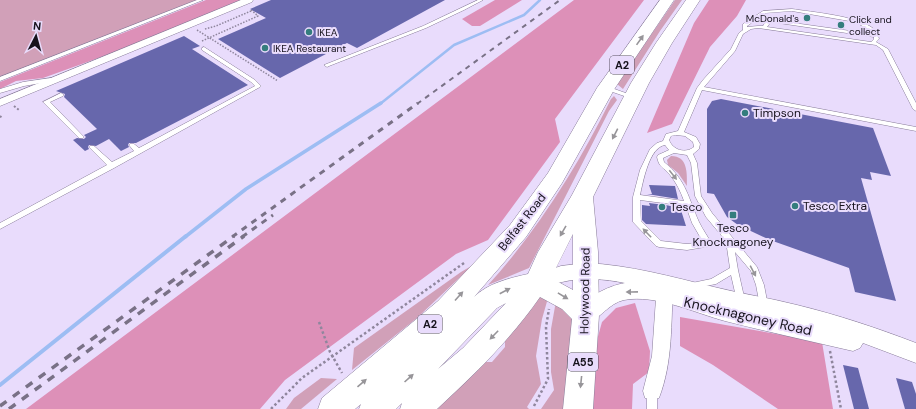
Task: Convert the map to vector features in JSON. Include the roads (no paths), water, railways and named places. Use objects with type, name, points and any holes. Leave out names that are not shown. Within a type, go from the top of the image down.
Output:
[{"type":"highway","name":"Belfast Road","points":[[333,409],[447,309],[518,231],[555,178],[606,88],[667,0]]},
{"type":"highway","name":"A2","points":[[415,409],[473,357],[512,316],[545,287],[547,259],[582,197],[633,97],[664,43],[693,0]]},
{"type":"highway","name":"Holywood Road","points":[[578,409],[586,315],[586,271],[582,197]]},
{"type":"highway","points":[[374,409],[418,370],[488,300],[512,288],[545,287],[571,301],[586,315]]},
{"type":"street","points":[[0,103],[249,0]]},
{"type":"street","points":[[545,287],[561,274],[586,271],[610,272],[671,289]]},
{"type":"street","points":[[586,315],[600,302],[619,293],[671,289]]},
{"type":"street","points":[[652,391],[661,356],[671,289]]},
{"type":"street","name":"Knocknagoney Road","points":[[671,289],[714,296],[755,311],[916,353]]},
{"type":"lane","points":[[0,79],[201,0]]},
{"type":"lane","points":[[328,65],[456,13],[481,0]]},
{"type":"lane","points":[[745,30],[746,25],[775,12],[780,10],[792,10],[835,16],[863,23],[870,28],[876,36],[877,39],[873,43]]},
{"type":"lane","points":[[831,25],[829,19],[835,19],[835,16]]},
{"type":"lane","points":[[765,27],[768,22],[772,21],[876,36]]},
{"type":"lane","points":[[680,133],[700,88],[733,50],[740,33],[745,30],[758,27],[873,43],[885,49],[916,109]]},
{"type":"lane","points":[[0,226],[258,86],[253,81],[204,49]]},
{"type":"lane","points":[[0,91],[23,84],[61,78]]},
{"type":"lane","points":[[606,88],[633,97]]},
{"type":"lane","points":[[700,88],[916,129]]},
{"type":"lane","points":[[61,95],[46,102],[81,137]]},
{"type":"lane","points":[[666,143],[668,135],[680,133],[690,136],[696,142],[697,148],[689,152],[675,150],[666,143],[659,144],[652,151],[643,170],[636,197],[637,222],[658,244],[688,247],[708,244],[696,223],[684,191],[672,172],[661,163],[660,157],[675,150]]},
{"type":"lane","points":[[132,145],[139,151]]},
{"type":"lane","points":[[92,147],[112,166]]},
{"type":"lane","points":[[689,152],[694,164],[698,196],[709,215],[754,269],[760,285],[755,311]]},
{"type":"lane","points":[[636,197],[689,204]]},
{"type":"lane","points":[[730,240],[734,270],[755,311]]},
{"type":"lane","points":[[671,289],[713,282],[734,270]]},
{"type":"lane","points":[[652,391],[652,409]]},
{"type":"waterway","points":[[380,104],[454,45],[524,15],[540,0]]},
{"type":"waterway","points":[[185,237],[246,189],[381,103]]},
{"type":"waterway","points":[[0,385],[186,236]]},
{"type":"railway","points":[[417,104],[560,0]]},
{"type":"railway","points":[[232,237],[418,103]]},
{"type":"railway","points":[[242,237],[273,215]]},
{"type":"railway","points":[[0,406],[234,236]]},
{"type":"railway","points":[[9,409],[244,236]]},
{"type":"place","name":"McDonald's","points":[[807,18]]},
{"type":"place","name":"Click and collect","points":[[841,25]]},
{"type":"place","name":"IKEA","points":[[309,32]]},
{"type":"place","name":"IKEA Restaurant","points":[[265,48]]},
{"type":"place","name":"Timpson","points":[[745,113]]},
{"type":"place","name":"Tesco Extra","points":[[795,206]]},
{"type":"place","name":"Tesco","points":[[662,207]]},
{"type":"place","name":"Tesco Knocknagoney","points":[[733,215]]}]
